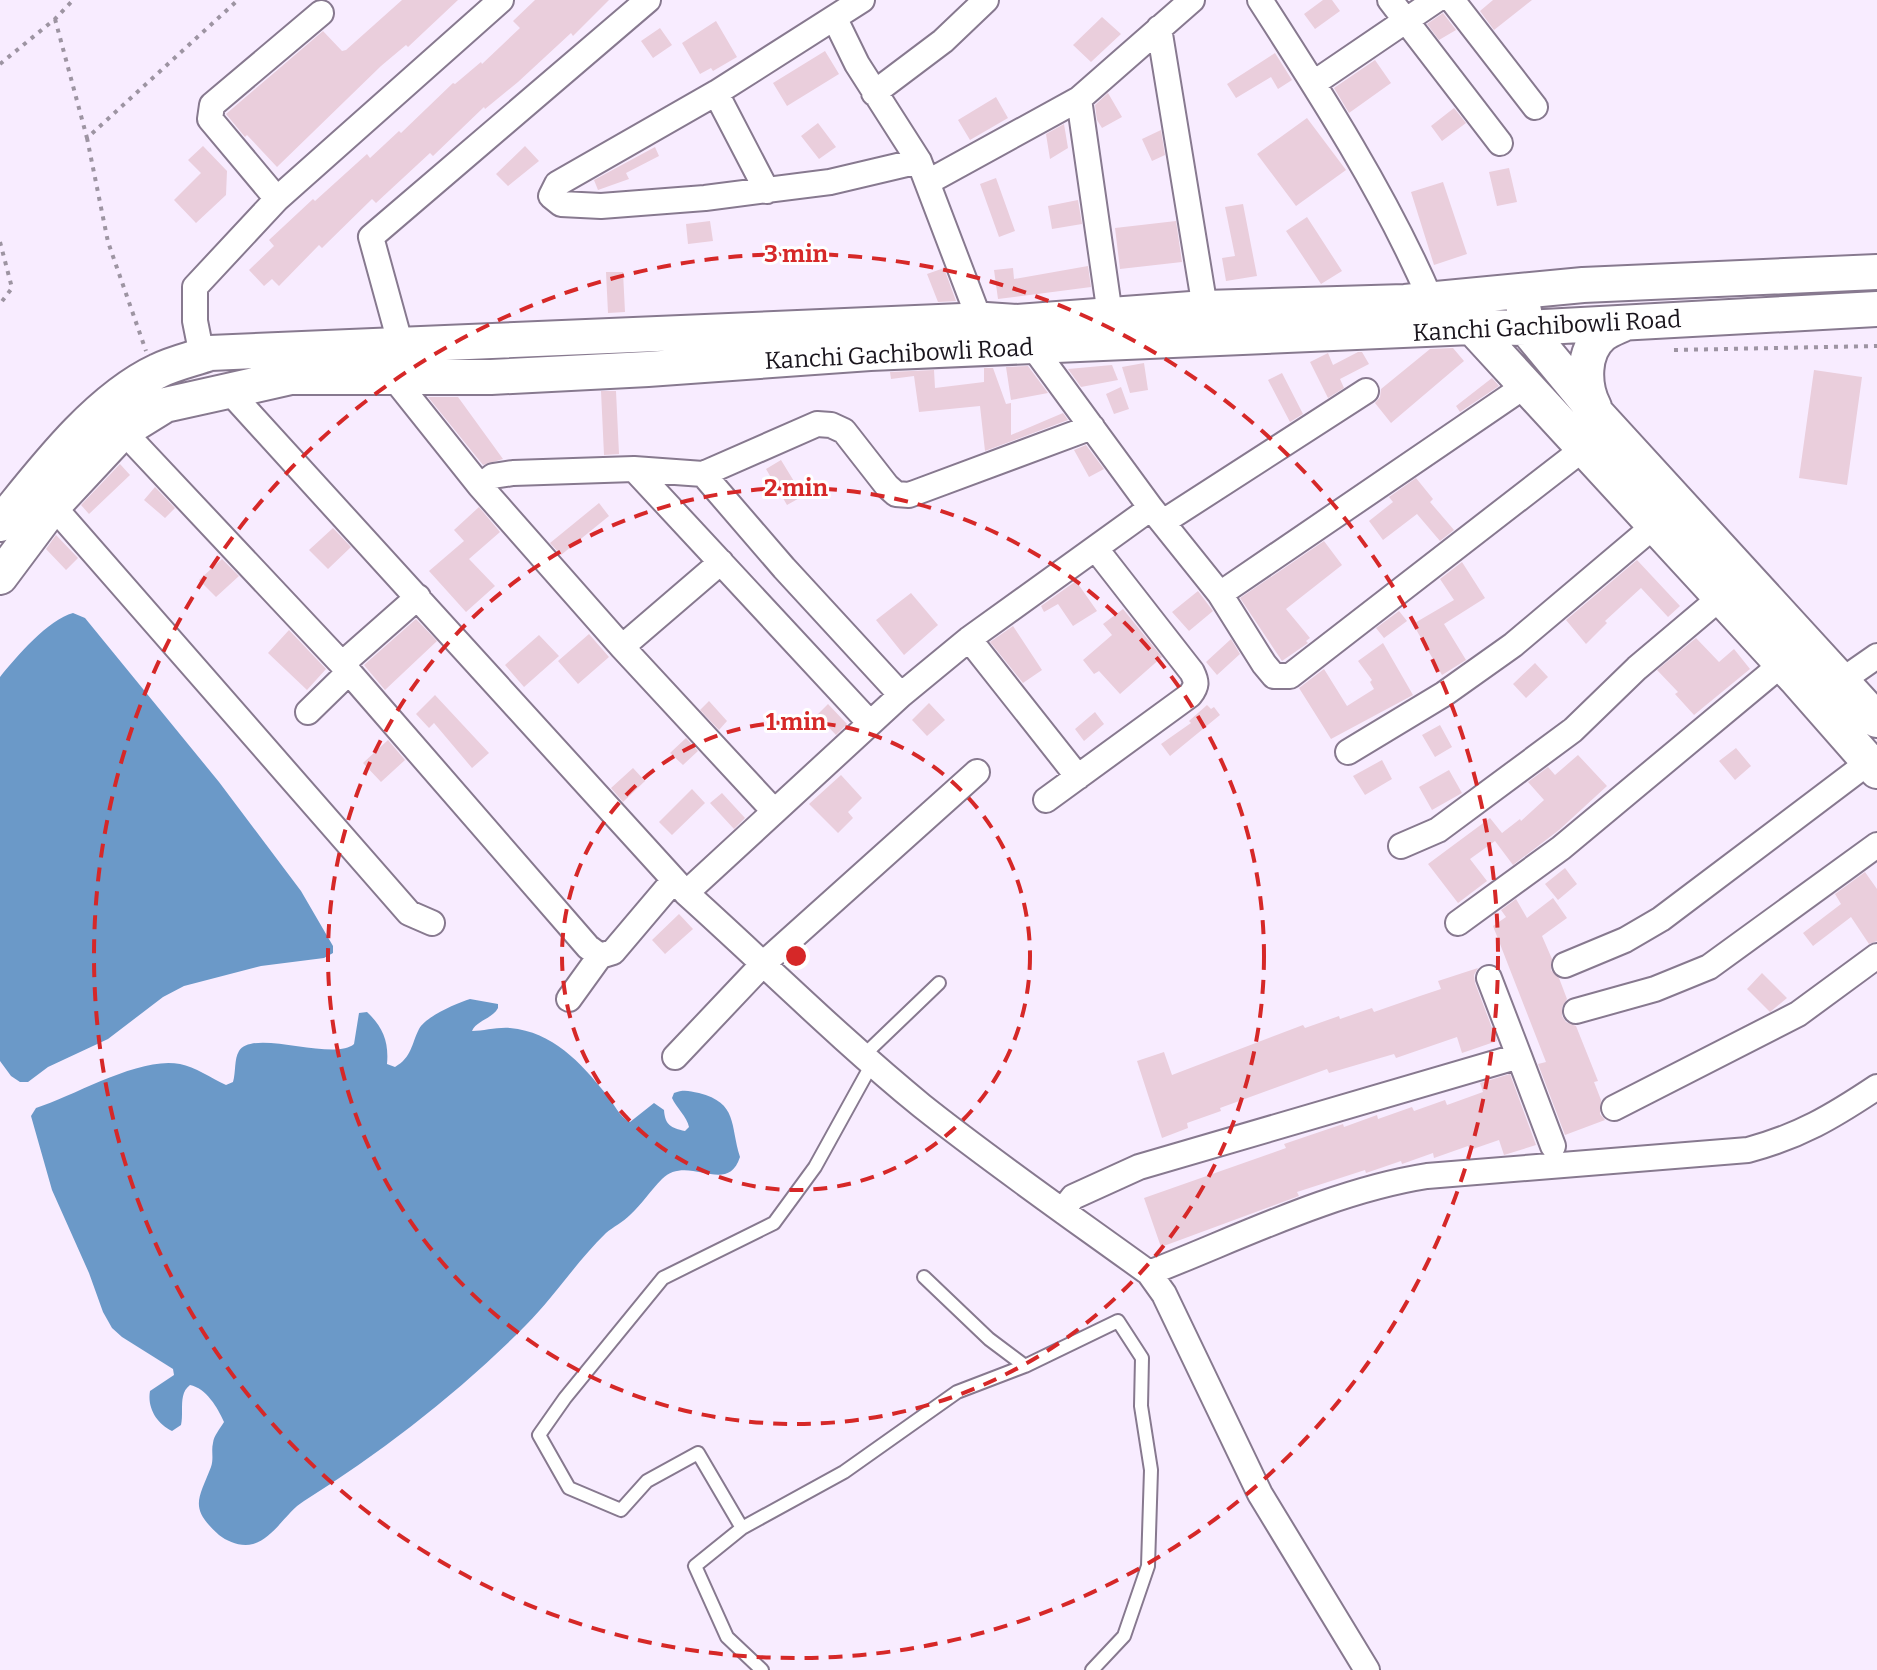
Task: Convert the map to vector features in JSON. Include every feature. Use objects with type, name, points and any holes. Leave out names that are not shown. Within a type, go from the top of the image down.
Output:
[{"type":"main road","name":"Kanchi Gachibowli Road","points":[[0,524],[41,472],[112,399],[158,371],[210,353],[397,361],[491,377],[870,353],[1033,347],[1414,311],[1583,285],[1877,272]]},
{"type":"main road","points":[[1522,292],[1526,328],[1597,414],[1877,720]]},
{"type":"main road","name":"Kanchi Gachibowli Road","points":[[0,577],[53,506],[123,431],[165,405],[291,377],[397,361],[1205,308],[1414,311],[1472,327],[1526,328],[1877,309]]},
{"type":"main road","points":[[1597,414],[1589,398],[1586,378],[1589,354],[1600,336],[1625,323]]},
{"type":"main road","points":[[1472,327],[1873,767]]},
{"type":"street","points":[[202,356],[195,321],[195,287],[277,199],[501,0]]},
{"type":"street","points":[[648,0],[371,237],[397,361],[480,486],[622,647],[774,811]]},
{"type":"street","points":[[862,0],[716,93],[557,184],[551,196],[561,204],[601,206],[767,191],[924,171],[1079,99],[1192,0]]},
{"type":"street","points":[[874,93],[943,41],[986,0]]},
{"type":"street","points":[[1260,0],[1314,83],[1407,245],[1414,311]]},
{"type":"street","points":[[1390,0],[1500,143]]},
{"type":"street","points":[[1314,83],[1436,0]]},
{"type":"street","points":[[1452,0],[1535,107]]},
{"type":"street","points":[[277,199],[210,119],[212,105],[321,13]]},
{"type":"street","points":[[835,19],[857,64],[924,171],[980,321]]},
{"type":"street","points":[[1159,28],[1205,308]]},
{"type":"street","points":[[716,93],[767,191]]},
{"type":"street","points":[[1079,99],[1110,315]]},
{"type":"street","points":[[1033,347],[1157,515],[1220,594],[1274,676],[1290,676],[1583,449]]},
{"type":"street","points":[[1220,594],[1525,386]]},
{"type":"street","points":[[229,391],[680,886],[805,1004],[923,1106],[1149,1273],[1164,1294],[1260,1494],[1367,1670]]},
{"type":"street","points":[[569,999],[600,956],[613,952],[680,886],[774,811],[869,722],[969,639],[1096,549],[1366,391]]},
{"type":"street","points":[[480,486],[493,476],[513,473],[634,469],[703,474],[817,424],[831,425],[844,431],[887,486],[896,494],[909,495],[1092,427]]},
{"type":"street","points":[[123,431],[345,668],[588,947],[600,956]]},
{"type":"street","points":[[634,469],[869,722]]},
{"type":"street","points":[[703,474],[901,695]]},
{"type":"street","points":[[53,506],[409,913],[432,923]]},
{"type":"street","points":[[1348,752],[1444,694],[1513,645],[1654,526]]},
{"type":"street","points":[[1046,800],[1196,688],[1197,680],[1096,549]]},
{"type":"street","points":[[622,647],[721,562]]},
{"type":"street","points":[[308,712],[345,668],[418,597]]},
{"type":"street","points":[[1401,846],[1438,830],[1573,730],[1637,668],[1720,598]]},
{"type":"street","points":[[969,639],[1078,777]]},
{"type":"street","points":[[1841,681],[1877,656]]},
{"type":"street","points":[[1458,923],[1561,848],[1782,664]]},
{"type":"street","points":[[1565,965],[1625,940],[1661,919],[1873,767]]},
{"type":"street","points":[[675,1057],[764,963],[977,772]]},
{"type":"street","points":[[1576,1011],[1655,989],[1709,967],[1877,845]]},
{"type":"street","points":[[1614,1108],[1798,1014],[1877,956]]},
{"type":"street","points":[[1489,978],[1553,1146]]},
{"type":"street","points":[[1063,1210],[1073,1197],[1139,1167],[1519,1056]]},
{"type":"street","points":[[1149,1273],[1345,1196],[1390,1182],[1427,1176],[1748,1150],[1800,1133],[1827,1120],[1877,1087]]},
{"type":"lane","points":[[742,1528],[698,1453],[647,1481],[621,1510],[569,1488],[539,1435],[565,1398],[663,1278],[774,1223],[815,1167],[868,1059],[939,983]]},
{"type":"lane","points":[[924,1277],[989,1339],[1025,1366]]},
{"type":"lane","points":[[762,1670],[727,1637],[695,1566],[742,1528],[844,1472],[957,1392],[1025,1366],[1118,1321],[1142,1358],[1141,1406],[1151,1470],[1148,1566],[1124,1636],[1092,1670]]},
{"type":"path","points":[[0,64],[55,19],[73,0]]},
{"type":"path","points":[[87,138],[238,0]]},
{"type":"path","points":[[55,19],[87,138],[108,242],[146,353],[158,371]]},
{"type":"path","points":[[0,242],[12,288],[0,304]]},
{"type":"path","points":[[1674,350],[1877,346]]},
{"type":"water","points":[[73,613],[85,618],[219,782],[301,891],[333,946],[333,953],[324,958],[261,966],[184,986],[163,997],[108,1039],[48,1067],[28,1082],[20,1082],[0,1061],[0,677],[44,631]]},
{"type":"water","points":[[470,999],[498,1004],[495,1012],[472,1031],[510,1028],[552,1042],[586,1071],[630,1122],[654,1103],[664,1110],[670,1125],[685,1131],[689,1127],[672,1098],[674,1093],[689,1091],[712,1097],[730,1117],[740,1157],[726,1174],[683,1170],[672,1172],[662,1179],[630,1215],[595,1244],[526,1325],[448,1397],[392,1441],[298,1506],[260,1541],[248,1545],[231,1542],[219,1535],[203,1518],[199,1503],[212,1464],[212,1446],[224,1422],[206,1394],[190,1385],[183,1398],[181,1425],[172,1431],[154,1415],[150,1391],[174,1375],[173,1369],[122,1337],[112,1328],[103,1312],[52,1190],[31,1116],[36,1108],[146,1066],[180,1064],[226,1085],[233,1082],[237,1054],[247,1045],[276,1043],[344,1049],[354,1044],[359,1013],[367,1012],[377,1023],[386,1042],[387,1064],[395,1067],[408,1055],[422,1024]]},
{"type":"building","points":[[402,0],[458,0],[408,47],[406,45],[381,66],[277,167],[226,114],[323,31],[342,51],[346,50]]},
{"type":"building","points":[[535,0],[609,0],[573,36],[571,33],[518,82],[484,107],[433,156],[430,153],[376,203],[372,199],[322,248],[319,245],[279,286],[272,279],[264,286],[249,270],[274,246],[269,240],[367,154],[370,158],[453,83],[482,64],[520,28],[513,21]]},
{"type":"building","points":[[1323,0],[1332,0],[1340,11],[1315,29],[1304,14]]},
{"type":"building","points":[[1493,0],[1532,0],[1494,30],[1480,11]]},
{"type":"building","points":[[1443,13],[1456,30],[1439,40],[1427,24]]},
{"type":"building","points":[[1102,17],[1121,34],[1091,62],[1073,45]]},
{"type":"building","points":[[716,21],[737,57],[713,71],[711,68],[700,74],[682,43]]},
{"type":"building","points":[[660,28],[672,45],[653,58],[641,41]]},
{"type":"building","points":[[825,51],[839,74],[787,106],[773,83]]},
{"type":"building","points":[[1275,53],[1292,80],[1278,89],[1271,77],[1236,98],[1227,84]]},
{"type":"building","points":[[1375,60],[1391,83],[1349,113],[1334,88]]},
{"type":"building","points":[[1108,93],[1122,117],[1102,128],[1097,120],[1095,105]]},
{"type":"building","points":[[996,97],[1008,118],[970,140],[958,120]]},
{"type":"building","points":[[1454,108],[1466,123],[1442,141],[1431,126]]},
{"type":"building","points":[[1307,118],[1346,170],[1296,206],[1257,154]]},
{"type":"building","points":[[818,123],[836,147],[819,159],[801,136]]},
{"type":"building","points":[[1064,124],[1068,148],[1050,159],[1046,134]]},
{"type":"building","points":[[1161,130],[1165,155],[1152,161],[1142,139]]},
{"type":"building","points":[[203,146],[227,171],[226,195],[196,223],[174,200],[201,173],[188,160]]},
{"type":"building","points":[[525,146],[539,161],[508,186],[496,174]]},
{"type":"building","points":[[655,147],[659,156],[626,173],[629,179],[598,190],[594,180]]},
{"type":"building","points":[[1509,168],[1517,202],[1497,206],[1489,172]]},
{"type":"building","points":[[996,178],[1015,231],[999,237],[980,184]]},
{"type":"building","points":[[1443,182],[1467,254],[1434,265],[1411,192]]},
{"type":"building","points":[[1078,200],[1082,224],[1052,229],[1048,206]]},
{"type":"building","points":[[1243,204],[1257,276],[1226,281],[1222,258],[1235,256],[1225,207]]},
{"type":"building","points":[[1307,217],[1342,271],[1321,284],[1286,231]]},
{"type":"building","points":[[710,221],[713,241],[688,244],[686,224]]},
{"type":"building","points":[[1176,221],[1182,262],[1120,269],[1115,228]]},
{"type":"building","points":[[1088,266],[1091,287],[998,299],[994,270],[1013,268],[1014,279]]},
{"type":"building","points":[[944,268],[956,301],[938,302],[927,274]]},
{"type":"building","points":[[606,272],[623,272],[625,312],[608,313]]},
{"type":"building","points":[[1453,348],[1464,361],[1391,423],[1375,403],[1381,389],[1430,349]]},
{"type":"building","points":[[1362,352],[1369,364],[1340,379],[1344,388],[1328,398],[1310,362],[1328,353],[1333,365]]},
{"type":"building","points":[[1144,363],[1148,390],[1130,393],[1122,367]]},
{"type":"building","points":[[1112,365],[1118,380],[1081,387],[1068,369]]},
{"type":"building","points":[[1028,366],[1048,393],[1011,400],[1006,367]]},
{"type":"building","points":[[984,368],[993,368],[1006,404],[1011,403],[1011,435],[1063,413],[1068,420],[985,451],[980,406],[919,412],[914,376],[891,379],[890,372],[934,370],[935,388],[984,382]]},
{"type":"building","points":[[1814,370],[1862,377],[1847,485],[1799,478]]},
{"type":"building","points":[[1282,373],[1303,414],[1290,422],[1268,380]]},
{"type":"building","points":[[1492,378],[1499,386],[1460,412],[1456,406]]},
{"type":"building","points":[[1121,387],[1129,409],[1114,414],[1106,394]]},
{"type":"building","points":[[601,391],[616,391],[619,454],[604,455]]},
{"type":"building","points":[[428,397],[458,397],[503,459],[483,465]]},
{"type":"building","points":[[1086,445],[1104,469],[1089,477],[1074,450]]},
{"type":"building","points":[[781,460],[803,496],[787,505],[766,469]]},
{"type":"building","points":[[120,464],[130,475],[89,514],[81,505]]},
{"type":"building","points":[[1416,478],[1433,499],[1430,502],[1454,530],[1440,541],[1417,514],[1383,540],[1369,521],[1393,502],[1389,497]]},
{"type":"building","points":[[155,487],[175,508],[165,518],[144,500]]},
{"type":"building","points":[[599,503],[609,516],[561,555],[550,543]]},
{"type":"building","points":[[479,507],[500,532],[469,559],[495,586],[466,612],[429,571],[464,541],[454,530]]},
{"type":"building","points":[[333,528],[351,547],[328,569],[309,550]]},
{"type":"building","points":[[56,535],[78,558],[66,570],[46,549]]},
{"type":"building","points":[[1324,541],[1342,565],[1286,609],[1310,638],[1306,641],[1308,643],[1282,661],[1240,598]]},
{"type":"building","points":[[222,559],[239,576],[216,597],[199,580]]},
{"type":"building","points":[[1637,560],[1680,606],[1668,617],[1641,588],[1605,621],[1607,623],[1586,644],[1566,620]]},
{"type":"building","points":[[1462,562],[1485,598],[1444,624],[1466,660],[1442,675],[1413,624],[1454,600],[1440,579]]},
{"type":"building","points":[[1076,581],[1097,611],[1073,626],[1058,604],[1044,612],[1041,606]]},
{"type":"building","points":[[1198,591],[1213,611],[1189,631],[1172,612]]},
{"type":"building","points":[[911,593],[938,625],[904,655],[876,620]]},
{"type":"building","points":[[1123,609],[1162,657],[1120,694],[1099,671],[1094,674],[1083,660],[1112,635],[1103,624]]},
{"type":"building","points":[[1399,611],[1407,621],[1384,638],[1376,628]]},
{"type":"building","points":[[416,619],[437,641],[385,690],[364,665]]},
{"type":"building","points":[[1013,626],[1042,670],[1023,683],[990,642]]},
{"type":"building","points":[[289,630],[326,669],[307,690],[268,653]]},
{"type":"building","points":[[589,634],[609,657],[578,684],[558,661]]},
{"type":"building","points":[[539,635],[559,656],[524,687],[505,665]]},
{"type":"building","points":[[1696,638],[1719,662],[1734,649],[1750,669],[1694,715],[1657,670]]},
{"type":"building","points":[[1231,639],[1240,654],[1217,675],[1206,662]]},
{"type":"building","points":[[1383,643],[1413,695],[1331,739],[1299,688],[1324,669],[1347,706],[1374,689],[1372,680],[1358,661]]},
{"type":"building","points":[[1535,663],[1548,677],[1526,698],[1513,684]]},
{"type":"building","points":[[435,695],[489,753],[472,768],[434,723],[429,728],[416,714]]},
{"type":"building","points":[[709,701],[727,721],[719,730],[700,710]]},
{"type":"building","points":[[929,703],[945,720],[927,736],[912,720]]},
{"type":"building","points":[[828,704],[847,724],[836,735],[817,715]]},
{"type":"building","points":[[1207,705],[1211,709],[1214,707],[1220,715],[1170,756],[1161,744],[1191,723],[1189,721]]},
{"type":"building","points":[[1095,712],[1104,724],[1084,741],[1075,729]]},
{"type":"building","points":[[1440,725],[1452,747],[1435,757],[1422,735]]},
{"type":"building","points":[[686,738],[698,751],[683,765],[670,753]]},
{"type":"building","points":[[388,740],[405,760],[381,782],[363,763]]},
{"type":"building","points":[[1736,748],[1751,766],[1735,780],[1719,761]]},
{"type":"building","points":[[1578,755],[1607,786],[1559,830],[1513,865],[1495,841],[1470,859],[1487,881],[1458,903],[1428,864],[1490,818],[1502,833],[1521,821],[1544,800],[1528,782],[1548,767],[1555,775]]},
{"type":"building","points":[[1382,760],[1392,779],[1365,795],[1353,776]]},
{"type":"building","points":[[633,768],[645,781],[623,802],[611,788]]},
{"type":"building","points":[[1449,770],[1462,793],[1432,810],[1419,787]]},
{"type":"building","points":[[841,775],[862,798],[848,812],[853,818],[838,833],[809,804]]},
{"type":"building","points":[[692,789],[705,803],[672,835],[659,822]]},
{"type":"building","points":[[722,793],[745,818],[734,829],[710,803]]},
{"type":"building","points":[[1565,868],[1577,884],[1558,900],[1545,884]]},
{"type":"building","points":[[1865,872],[1877,889],[1877,941],[1869,944],[1851,917],[1813,946],[1803,933],[1841,904],[1835,894]]},
{"type":"building","points":[[1553,898],[1567,918],[1542,936],[1552,959],[1551,970],[1559,978],[1567,999],[1562,1007],[1562,1016],[1566,1022],[1576,1026],[1598,1081],[1594,1082],[1601,1100],[1600,1114],[1605,1120],[1565,1135],[1538,1064],[1546,1062],[1493,926],[1506,917],[1501,910],[1516,899],[1527,918]]},
{"type":"building","points":[[679,914],[693,929],[665,954],[652,940]]},
{"type":"building","points":[[1478,968],[1474,975],[1475,983],[1497,1041],[1462,1053],[1457,1037],[1396,1058],[1394,1054],[1329,1073],[1327,1069],[1220,1108],[1221,1111],[1187,1123],[1188,1128],[1162,1138],[1137,1061],[1164,1052],[1172,1075],[1303,1025],[1305,1028],[1372,1008],[1374,1012],[1441,989],[1438,981]]},
{"type":"building","points":[[1762,973],[1787,998],[1770,1012],[1747,989]]},
{"type":"building","points":[[1510,1074],[1536,1145],[1504,1155],[1499,1140],[1470,1150],[1468,1146],[1434,1158],[1433,1153],[1366,1173],[1365,1170],[1297,1192],[1299,1196],[1161,1247],[1144,1198],[1286,1148],[1284,1144],[1343,1124],[1344,1127],[1377,1115],[1378,1119],[1412,1107],[1414,1111],[1445,1100],[1447,1105],[1483,1092],[1480,1083]]}]
